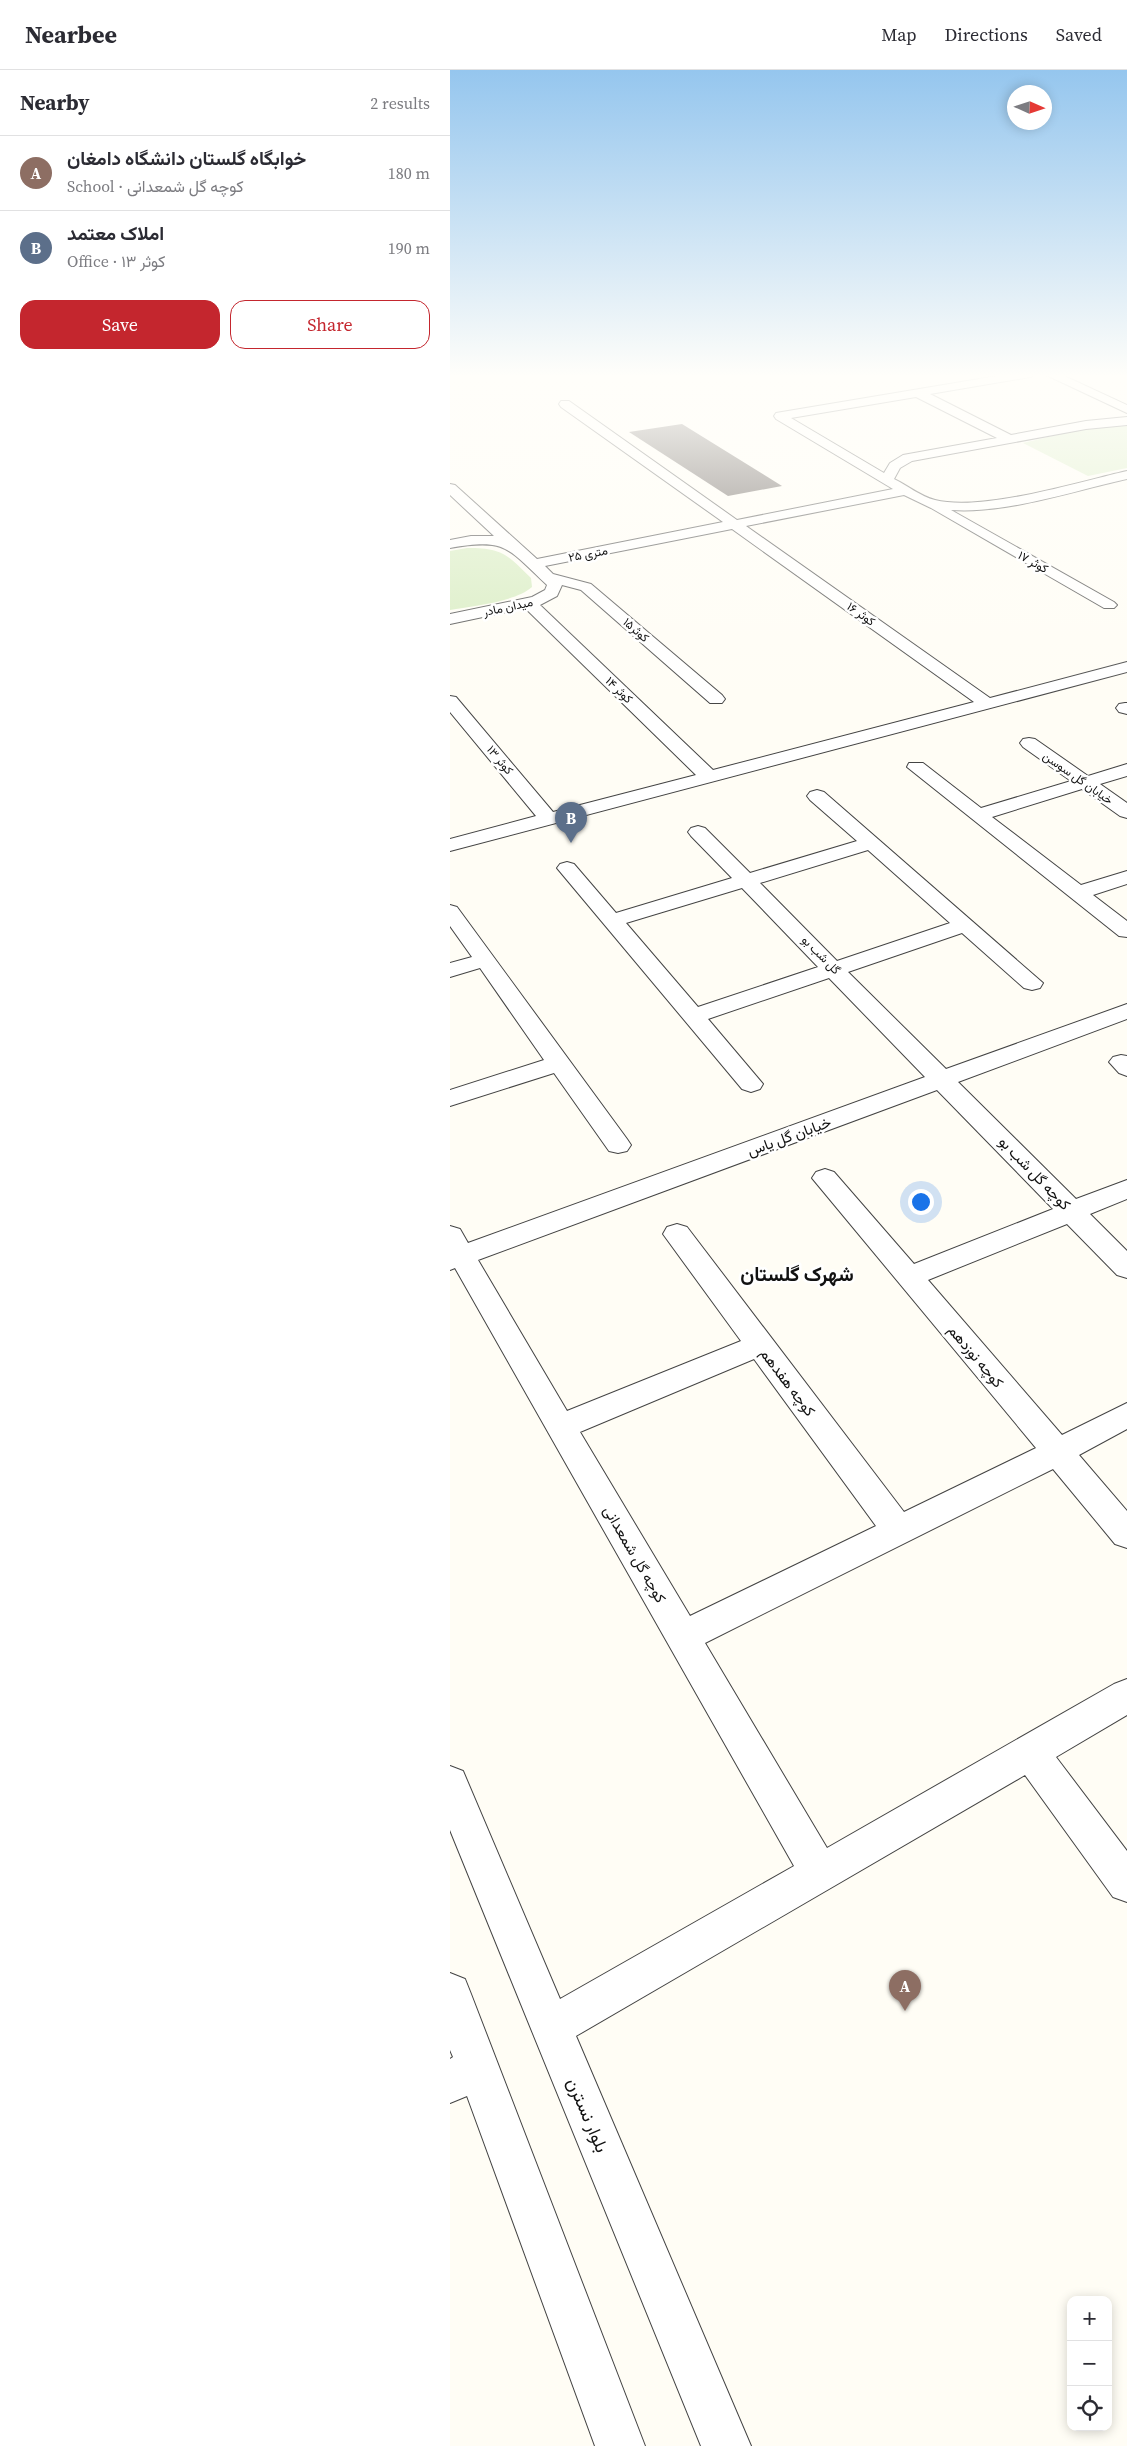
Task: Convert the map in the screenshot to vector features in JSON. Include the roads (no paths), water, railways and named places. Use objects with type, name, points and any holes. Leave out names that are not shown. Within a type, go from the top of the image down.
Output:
[{"type":"street","name":"کوثر ۱۶","points":[[680,485],[988,704]]},
{"type":"street","name":"کوثر ۱۷","points":[[897,485],[1109,604]]},
{"type":"street","points":[[931,504],[972,507],[1007,502],[1085,485]]},
{"type":"street","points":[[1112,485],[1119,488]]},
{"type":"street","points":[[450,488],[548,577]]},
{"type":"street","name":"۲۵ متری","points":[[534,564],[907,490]]},
{"type":"street","points":[[450,544],[490,538],[511,544]]},
{"type":"street","name":"میدان مادر","points":[[450,619],[529,603],[544,598],[552,593],[555,584],[548,577]]},
{"type":"street","name":"کوثر۱۵","points":[[548,577],[586,587],[716,699]]},
{"type":"street","name":"کوثر ۱۴","points":[[529,603],[710,777]]},
{"type":"street","points":[[450,845],[1127,667]]},
{"type":"street","name":"کوثر ۱۳","points":[[450,701],[549,819]]},
{"type":"street","name":"خیابان گل سوسن","points":[[1029,743],[1127,812]]},
{"type":"street","points":[[916,767],[1127,932]]},
{"type":"street","points":[[977,815],[1127,770]]},
{"type":"street","points":[[817,796],[1032,983]]},
{"type":"street","name":"گل شب بو","points":[[698,832],[943,1079]]},
{"type":"street","points":[[611,920],[871,843]]},
{"type":"street","points":[[567,868],[750,1084]]},
{"type":"street","points":[[1078,893],[1127,877]]},
{"type":"street","points":[[450,911],[618,1145]]},
{"type":"street","points":[[693,1016],[966,926]]},
{"type":"street","points":[[450,970],[485,960]]},
{"type":"street","name":"خیابان گل یاس","points":[[454,1251],[943,1079],[1127,1011]]},
{"type":"street","points":[[450,1098],[559,1064]]},
{"type":"street","name":"کوچه گل شب بو","points":[[943,1079],[1127,1268]]},
{"type":"street","name":"کوچه نوزدهم","points":[[825,1178],[1127,1534]]},
{"type":"street","points":[[908,1277],[1127,1189]]},
{"type":"street","name":"کوچه هفدهم","points":[[677,1234],[899,1530]]},
{"type":"street","name":"کوچه گل شمعدانی","points":[[454,1251],[560,1427],[820,1873]]},
{"type":"street","points":[[560,1427],[760,1345]]},
{"type":"street","points":[[682,1637],[1057,1452],[1127,1415]]},
{"type":"street","points":[[551,2027],[1127,1696]]},
{"type":"street","points":[[1030,1752],[1127,1884]]},
{"type":"street","name":"بلوار نسترن","points":[[450,1784],[726,2446]]},
{"type":"street","points":[[450,1994],[464,2074],[620,2446]]},
{"type":"place","name":"املاک معتمد","points":[[571,843]]},
{"type":"place","name":"خوابگاه گلستان دانشگاه دامغان","points":[[905,2011]]},
{"type":"district","name":"شهرک گلستان","points":[[797,1274]]}]
